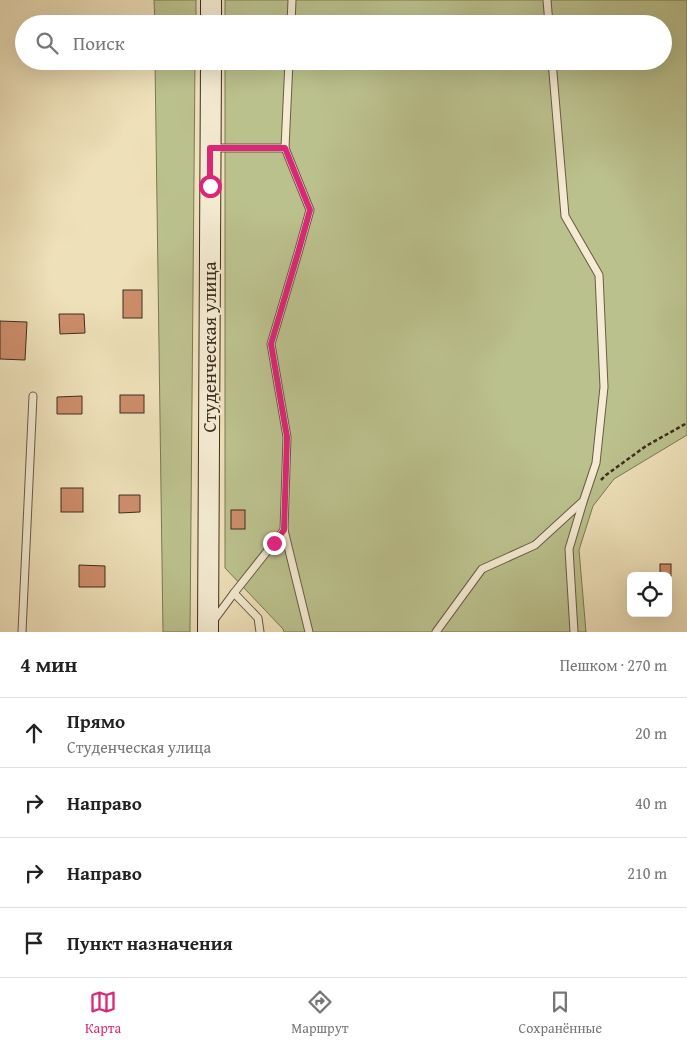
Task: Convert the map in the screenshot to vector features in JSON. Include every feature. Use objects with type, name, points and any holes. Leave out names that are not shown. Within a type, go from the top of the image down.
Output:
[{"type":"main road","points":[[211,0],[211,15]]},
{"type":"main road","name":"Студенческая улица","points":[[208,630],[211,70]]},
{"type":"lane","points":[[291,15],[292,0]]},
{"type":"lane","points":[[546,0],[548,15]]},
{"type":"lane","points":[[289,70],[285,148],[310,210],[271,344],[287,437],[284,530],[309,632]]},
{"type":"lane","points":[[553,70],[565,216],[599,275],[604,387],[596,463],[569,549],[574,632]]},
{"type":"lane","points":[[210,148],[285,148]]},
{"type":"lane","points":[[22,632],[33,396]]},
{"type":"lane","points":[[436,632],[482,570],[535,545],[583,502]]},
{"type":"lane","points":[[208,630],[234,593],[284,530]]},
{"type":"lane","points":[[234,593],[258,618],[260,632]]},
{"type":"path","points":[[600,482],[606,475],[646,446],[687,423]]},
{"type":"green space","points":[[154,0],[196,0],[196,15],[155,15]]},
{"type":"green space","points":[[225,0],[687,0],[687,435],[614,479],[593,506],[579,550],[586,632],[284,632],[225,568],[225,70],[672,70],[672,15],[225,15]]},
{"type":"green space","points":[[155,70],[195,70],[190,632],[163,632]]},
{"type":"building","points":[[123,290],[142,290],[142,318],[123,318]]},
{"type":"building","points":[[59,314],[84,314],[85,333],[60,334]]},
{"type":"building","points":[[0,321],[27,322],[25,360],[0,359]]},
{"type":"building","points":[[120,395],[144,395],[144,413],[120,413]]},
{"type":"building","points":[[82,396],[82,414],[57,414],[57,397]]},
{"type":"building","points":[[61,488],[83,488],[83,512],[61,512]]},
{"type":"building","points":[[119,495],[140,495],[140,512],[119,513]]},
{"type":"building","points":[[231,510],[245,510],[245,529],[231,529]]},
{"type":"building","points":[[660,564],[671,564],[671,572],[660,572]]},
{"type":"building","points":[[79,565],[105,566],[105,587],[79,587]]},
{"type":"route","points":[[210,186],[210,148],[285,148],[310,210],[271,344],[287,437],[284,530],[274,543]]}]
